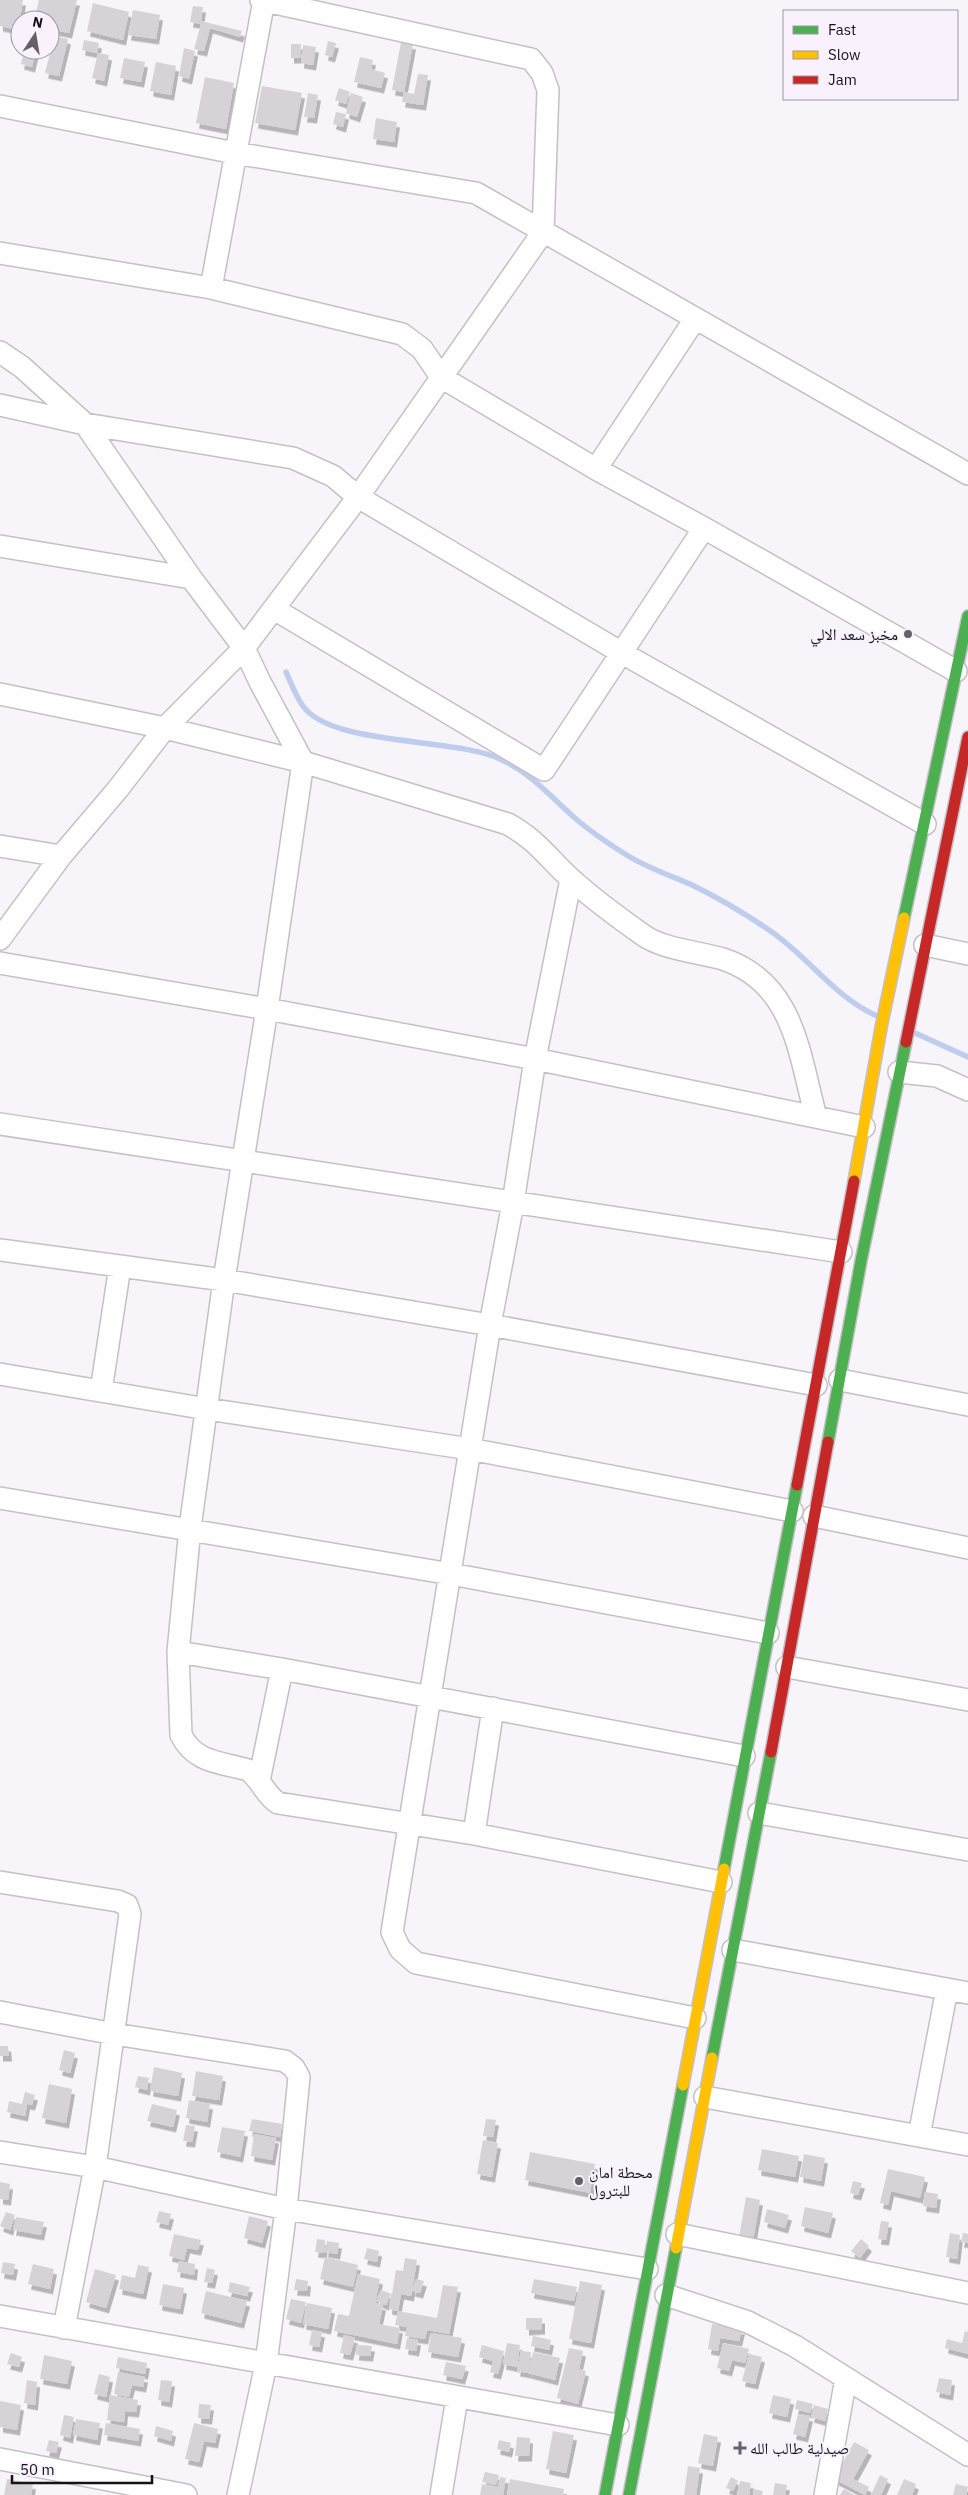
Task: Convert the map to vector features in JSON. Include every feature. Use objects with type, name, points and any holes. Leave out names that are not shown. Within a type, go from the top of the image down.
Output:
[{"type":"main road","points":[[605,2495],[816,1385],[881,1028],[968,616]]},
{"type":"main road","points":[[629,2495],[905,1040],[925,945],[961,805],[968,738]]},
{"type":"street","points":[[0,939],[61,856],[118,789],[165,728],[244,648],[274,609],[358,497],[543,232],[548,90],[542,73],[531,59],[263,0],[211,288]]},
{"type":"street","points":[[0,106],[235,153],[476,193],[968,474]]},
{"type":"street","points":[[0,253],[211,288],[402,334],[422,350],[441,377],[596,469],[956,671]]},
{"type":"street","points":[[596,469],[695,319]]},
{"type":"street","points":[[0,352],[22,367],[85,424],[191,578],[244,648],[303,762],[267,1009],[224,1280],[190,1528],[178,1652],[181,1735],[187,1746],[196,1755],[248,1770],[271,1799],[278,1803],[474,1834],[721,1882]]},
{"type":"street","points":[[0,405],[85,424],[293,458],[334,476],[358,497],[622,653],[925,824]]},
{"type":"street","points":[[274,609],[544,770],[704,528]]},
{"type":"street","points":[[0,546],[191,578]]},
{"type":"street","points":[[0,694],[165,728],[303,762],[508,824],[529,835],[571,879],[644,936],[661,945],[724,960],[751,973],[769,988],[781,1004],[793,1028],[816,1118]]},
{"type":"street","points":[[0,846],[61,856]]},
{"type":"street","points":[[571,879],[535,1059],[513,1203],[490,1325],[392,1932],[400,1949],[416,1963],[695,2018]]},
{"type":"street","points":[[925,945],[968,954]]},
{"type":"street","points":[[0,963],[267,1009],[535,1059],[864,1127]]},
{"type":"street","points":[[899,1072],[937,1076],[968,1090]]},
{"type":"street","points":[[0,1124],[841,1252]]},
{"type":"street","points":[[0,1250],[224,1280],[490,1325],[816,1385]]},
{"type":"street","points":[[100,1391],[120,1266]]},
{"type":"street","points":[[0,1374],[207,1409],[470,1449],[792,1511]]},
{"type":"street","points":[[840,1380],[968,1405]]},
{"type":"street","points":[[0,1498],[190,1528],[768,1633]]},
{"type":"street","points":[[814,1516],[968,1548]]},
{"type":"street","points":[[178,1652],[282,1669],[744,1756]]},
{"type":"street","points":[[787,1667],[968,1700]]},
{"type":"street","points":[[258,1781],[282,1669]]},
{"type":"street","points":[[474,1834],[493,1708]]},
{"type":"street","points":[[759,1813],[968,1850]]},
{"type":"street","points":[[0,1882],[118,1901],[127,1905],[130,1914],[94,2167],[64,2328]]},
{"type":"street","points":[[733,1950],[968,1993]]},
{"type":"street","points":[[920,2136],[947,1989]]},
{"type":"street","points":[[0,2012],[114,2034],[285,2061],[294,2068],[299,2077],[286,2209],[266,2364],[238,2495]]},
{"type":"street","points":[[705,2097],[968,2145]]},
{"type":"street","points":[[0,2152],[94,2167],[286,2209],[647,2269]]},
{"type":"street","points":[[677,2234],[968,2293]]},
{"type":"street","points":[[666,2296],[748,2322],[795,2346],[968,2455]]},
{"type":"street","points":[[0,2316],[618,2425]]},
{"type":"street","points":[[825,2495],[846,2378]]},
{"type":"street","points":[[440,2495],[457,2398]]},
{"type":"street","points":[[941,2437],[968,2442]]},
{"type":"street","points":[[0,2458],[161,2493],[186,2495]]},
{"type":"building","points":[[0,0],[23,0],[21,10],[10,10],[10,28],[0,26]]},
{"type":"building","points":[[39,0],[77,0],[69,33],[60,31],[60,10],[36,10]]},
{"type":"building","points":[[93,3],[129,12],[123,40],[87,31]]},
{"type":"building","points":[[193,6],[203,7],[201,21],[242,31],[240,37],[210,28],[204,51],[194,49],[201,24],[190,22]]},
{"type":"building","points":[[133,10],[160,15],[156,39],[128,35]]},
{"type":"building","points":[[60,37],[68,39],[59,76],[45,73],[48,60],[60,60]]},
{"type":"building","points":[[84,40],[99,43],[97,53],[82,50]]},
{"type":"building","points":[[328,41],[336,43],[332,57],[325,55]]},
{"type":"building","points":[[401,42],[413,44],[404,92],[392,90]]},
{"type":"building","points":[[291,44],[301,44],[300,58],[291,58]]},
{"type":"building","points":[[303,45],[316,47],[313,65],[301,63]]},
{"type":"building","points":[[184,48],[195,51],[189,79],[179,76]]},
{"type":"building","points":[[98,53],[109,55],[104,81],[92,78]]},
{"type":"building","points":[[360,57],[373,60],[371,69],[385,73],[381,88],[354,82]]},
{"type":"building","points":[[124,58],[145,62],[141,82],[120,78]]},
{"type":"building","points":[[22,60],[34,60],[32,67],[21,64]]},
{"type":"building","points":[[156,62],[176,66],[171,95],[150,91]]},
{"type":"building","points":[[418,74],[428,75],[423,105],[402,102],[404,92],[414,94]]},
{"type":"building","points":[[205,77],[234,83],[226,129],[196,123]]},
{"type":"building","points":[[262,86],[302,93],[295,130],[255,123]]},
{"type":"building","points":[[339,88],[350,92],[346,104],[335,100]]},
{"type":"building","points":[[308,93],[318,95],[314,118],[304,117]]},
{"type":"building","points":[[351,93],[363,97],[357,117],[346,113]]},
{"type":"building","points":[[336,112],[346,114],[343,127],[333,124]]},
{"type":"building","points":[[376,118],[397,122],[394,142],[373,139]]},
{"type":"building","points":[[0,2046],[8,2046],[9,2056],[0,2056]]},
{"type":"building","points":[[64,2050],[75,2053],[70,2073],[59,2070]]},
{"type":"building","points":[[154,2067],[182,2073],[178,2096],[150,2091]]},
{"type":"building","points":[[196,2071],[223,2076],[219,2100],[192,2096]]},
{"type":"building","points":[[138,2076],[149,2078],[147,2090],[135,2087]]},
{"type":"building","points":[[49,2084],[72,2089],[66,2123],[42,2118]]},
{"type":"building","points":[[25,2092],[35,2095],[32,2105],[27,2104],[25,2116],[7,2112],[9,2101],[22,2104]]},
{"type":"building","points":[[189,2100],[210,2104],[207,2122],[186,2118]]},
{"type":"building","points":[[152,2104],[177,2110],[173,2127],[147,2121]]},
{"type":"building","points":[[252,2119],[282,2124],[280,2137],[249,2131]]},
{"type":"building","points":[[486,2119],[496,2120],[493,2137],[483,2136]]},
{"type":"building","points":[[186,2125],[195,2126],[192,2142],[183,2141]]},
{"type":"building","points":[[222,2127],[245,2131],[240,2157],[217,2152]]},
{"type":"building","points":[[254,2134],[276,2138],[272,2160],[251,2156]]},
{"type":"building","points":[[483,2140],[498,2143],[492,2177],[477,2174]]},
{"type":"building","points":[[762,2149],[799,2156],[795,2177],[758,2170]]},
{"type":"building","points":[[530,2152],[595,2164],[590,2193],[525,2180]]},
{"type":"building","points":[[804,2154],[825,2158],[821,2181],[800,2177]]},
{"type":"building","points":[[888,2169],[925,2177],[920,2198],[891,2191],[888,2205],[880,2203]]},
{"type":"building","points":[[853,2181],[862,2183],[858,2195],[850,2193]]},
{"type":"building","points":[[0,2182],[10,2184],[8,2200],[0,2199]]},
{"type":"building","points":[[925,2192],[938,2194],[936,2208],[923,2206]]},
{"type":"building","points":[[746,2197],[760,2200],[753,2240],[739,2238]]},
{"type":"building","points":[[805,2207],[833,2213],[828,2233],[801,2226]]},
{"type":"building","points":[[767,2209],[789,2215],[785,2228],[764,2222]]},
{"type":"building","points":[[159,2211],[171,2214],[168,2225],[156,2222]]},
{"type":"building","points":[[6,2212],[15,2215],[10,2230],[0,2226]]},
{"type":"building","points":[[249,2216],[268,2221],[262,2243],[244,2238]]},
{"type":"building","points":[[16,2217],[44,2222],[41,2235],[13,2230]]},
{"type":"building","points":[[881,2221],[889,2222],[886,2240],[878,2239]]},
{"type":"building","points":[[950,2233],[960,2235],[957,2259],[946,2257]]},
{"type":"building","points":[[963,2233],[968,2234],[968,2243],[961,2242]]},
{"type":"building","points":[[174,2234],[201,2240],[198,2250],[187,2248],[184,2260],[169,2256]]},
{"type":"building","points":[[317,2239],[325,2240],[324,2253],[315,2252]]},
{"type":"building","points":[[861,2239],[869,2246],[860,2258],[851,2251]]},
{"type":"building","points":[[327,2241],[339,2243],[337,2254],[325,2252]]},
{"type":"building","points":[[367,2248],[379,2251],[377,2262],[364,2259]]},
{"type":"building","points":[[325,2257],[358,2265],[353,2287],[320,2279]]},
{"type":"building","points":[[405,2258],[417,2260],[411,2296],[401,2294],[398,2311],[389,2309],[396,2270],[403,2271]]},
{"type":"building","points":[[179,2261],[195,2264],[194,2275],[177,2272]]},
{"type":"building","points":[[3,2262],[15,2264],[13,2275],[1,2273]]},
{"type":"building","points":[[33,2264],[54,2269],[50,2289],[28,2284]]},
{"type":"building","points":[[138,2265],[149,2267],[143,2294],[119,2289],[122,2275],[135,2278]]},
{"type":"building","points":[[207,2268],[215,2270],[212,2283],[204,2282]]},
{"type":"building","points":[[95,2269],[116,2275],[106,2308],[86,2302]]},
{"type":"building","points":[[358,2274],[380,2279],[375,2303],[383,2305],[379,2324],[400,2328],[397,2344],[334,2331],[338,2314],[349,2316]]},
{"type":"building","points":[[296,2279],[308,2281],[307,2291],[294,2290]]},
{"type":"building","points":[[416,2279],[424,2281],[420,2293],[412,2291]]},
{"type":"building","points":[[534,2279],[577,2287],[574,2301],[531,2293]]},
{"type":"building","points":[[580,2281],[602,2285],[591,2343],[569,2339]]},
{"type":"building","points":[[230,2282],[250,2287],[247,2296],[228,2292]]},
{"type":"building","points":[[163,2284],[184,2288],[180,2309],[159,2305]]},
{"type":"building","points":[[443,2285],[458,2287],[449,2334],[427,2330],[425,2339],[405,2336],[407,2327],[395,2325],[398,2311],[437,2318]]},
{"type":"building","points":[[381,2290],[391,2294],[386,2305],[376,2301]]},
{"type":"building","points":[[206,2291],[247,2301],[241,2323],[201,2313]]},
{"type":"building","points":[[291,2299],[306,2302],[301,2323],[286,2319]]},
{"type":"building","points":[[307,2303],[332,2308],[328,2329],[303,2324]]},
{"type":"building","points":[[526,2318],[542,2318],[542,2329],[526,2330]]},
{"type":"building","points":[[712,2324],[742,2329],[739,2341],[720,2338],[718,2351],[708,2349]]},
{"type":"building","points":[[312,2330],[322,2332],[319,2347],[309,2345]]},
{"type":"building","points":[[965,2331],[968,2332],[968,2354],[945,2348],[947,2339],[962,2343]]},
{"type":"building","points":[[431,2333],[462,2338],[458,2357],[428,2352]]},
{"type":"building","points":[[344,2335],[355,2338],[350,2355],[340,2353]]},
{"type":"building","points":[[533,2336],[551,2340],[549,2350],[531,2346]]},
{"type":"building","points":[[407,2338],[418,2340],[416,2351],[405,2349]]},
{"type":"building","points":[[507,2343],[520,2345],[517,2367],[503,2364]]},
{"type":"building","points":[[723,2343],[749,2349],[745,2363],[732,2360],[729,2371],[717,2368]]},
{"type":"building","points":[[357,2345],[372,2346],[370,2356],[356,2355]]},
{"type":"building","points":[[482,2345],[504,2351],[498,2374],[490,2372],[493,2361],[479,2357]]},
{"type":"building","points":[[569,2348],[583,2351],[579,2369],[586,2371],[578,2404],[557,2398]]},
{"type":"building","points":[[521,2351],[531,2352],[528,2373],[517,2371]]},
{"type":"building","points":[[533,2352],[560,2358],[555,2380],[528,2373]]},
{"type":"building","points":[[11,2353],[22,2357],[19,2367],[7,2364]]},
{"type":"building","points":[[749,2354],[762,2357],[755,2384],[742,2381]]},
{"type":"building","points":[[44,2355],[72,2361],[67,2384],[40,2379]]},
{"type":"building","points":[[118,2357],[147,2363],[145,2374],[116,2368]]},
{"type":"building","points":[[446,2362],[466,2366],[462,2379],[443,2375]]},
{"type":"building","points":[[118,2372],[145,2377],[143,2387],[132,2385],[129,2397],[114,2394]]},
{"type":"building","points":[[99,2374],[110,2377],[106,2397],[94,2394]]},
{"type":"building","points":[[939,2378],[952,2380],[950,2395],[936,2392]]},
{"type":"building","points":[[27,2380],[37,2382],[35,2405],[24,2403]]},
{"type":"building","points":[[161,2380],[172,2381],[169,2402],[158,2400]]},
{"type":"building","points":[[110,2395],[138,2400],[136,2412],[125,2411],[124,2422],[107,2420]]},
{"type":"building","points":[[773,2395],[791,2399],[787,2417],[769,2413]]},
{"type":"building","points":[[797,2400],[813,2404],[810,2413],[795,2409]]},
{"type":"building","points":[[0,2401],[21,2405],[17,2430],[0,2427]]},
{"type":"building","points":[[199,2404],[211,2405],[209,2419],[198,2418]]},
{"type":"building","points":[[814,2405],[828,2409],[825,2421],[811,2417]]},
{"type":"building","points":[[798,2414],[810,2416],[805,2437],[793,2434]]},
{"type":"building","points":[[64,2415],[74,2417],[70,2438],[60,2435]]},
{"type":"building","points":[[76,2419],[100,2423],[97,2440],[73,2435]]},
{"type":"building","points":[[106,2423],[140,2429],[138,2441],[104,2435]]},
{"type":"building","points":[[194,2423],[218,2429],[215,2443],[204,2441],[199,2462],[185,2459]]},
{"type":"building","points":[[156,2426],[173,2431],[171,2441],[154,2436]]},
{"type":"building","points":[[553,2431],[574,2435],[566,2473],[546,2469]]},
{"type":"building","points":[[704,2434],[718,2437],[713,2466],[698,2463]]},
{"type":"building","points":[[517,2437],[530,2438],[529,2456],[515,2456]]},
{"type":"building","points":[[49,2440],[59,2442],[56,2453],[46,2451]]},
{"type":"building","points":[[499,2440],[511,2443],[509,2452],[497,2449]]},
{"type":"building","points":[[854,2442],[869,2450],[853,2479],[869,2487],[865,2495],[834,2479]]},
{"type":"building","points":[[688,2466],[700,2468],[696,2495],[684,2495]]},
{"type":"building","points":[[485,2472],[499,2475],[496,2485],[482,2482]]},
{"type":"building","points":[[880,2475],[888,2479],[881,2495],[871,2495]]},
{"type":"building","points":[[500,2477],[506,2478],[503,2495],[480,2495],[482,2484],[498,2487]]},
{"type":"building","points":[[731,2477],[738,2481],[733,2491],[726,2488]]},
{"type":"building","points":[[7,2479],[33,2484],[31,2495],[4,2495]]},
{"type":"building","points":[[510,2479],[564,2489],[563,2495],[507,2495]]},
{"type":"building","points":[[904,2479],[916,2484],[912,2495],[897,2495]]},
{"type":"building","points":[[740,2481],[751,2483],[749,2495],[737,2495]]},
{"type":"building","points":[[775,2483],[787,2485],[785,2495],[773,2495]]},
{"type":"building","points":[[956,2484],[968,2487],[966,2495],[953,2495]]},
{"type":"building","points":[[754,2489],[763,2491],[762,2495],[753,2495]]},
{"type":"building","points":[[844,2489],[854,2495],[840,2495]]},
{"type":"waterway","points":[[286,672],[303,706],[318,719],[339,728],[365,735],[479,752],[511,765],[531,778],[576,819],[606,842],[641,863],[700,889],[769,930],[783,940],[847,998],[877,1016]]},
{"type":"waterway","points":[[915,1033],[968,1057]]},
{"type":"traffic: fast","points":[[904,918],[968,616]]},
{"type":"traffic: fast","points":[[828,1442],[861,1261],[906,1042]]},
{"type":"traffic: fast","points":[[724,1869],[797,1485]]},
{"type":"traffic: fast","points":[[712,2058],[771,1752]]},
{"type":"traffic: fast","points":[[605,2495],[683,2085]]},
{"type":"traffic: fast","points":[[629,2495],[676,2248]]},
{"type":"traffic: slow","points":[[854,1181],[881,1028],[904,918]]},
{"type":"traffic: slow","points":[[683,2085],[724,1869]]},
{"type":"traffic: slow","points":[[676,2248],[712,2058]]},
{"type":"traffic: jam","points":[[906,1042],[968,737]]},
{"type":"traffic: jam","points":[[797,1485],[854,1181]]},
{"type":"traffic: jam","points":[[771,1752],[828,1442]]},
{"type":"place","name":"مخبز سعد الالي","points":[[908,634]]},
{"type":"place","name":"محطة امان للبترول","points":[[579,2181]]},
{"type":"place","name":"صيدلية طالب الله","points":[[740,2448]]}]
